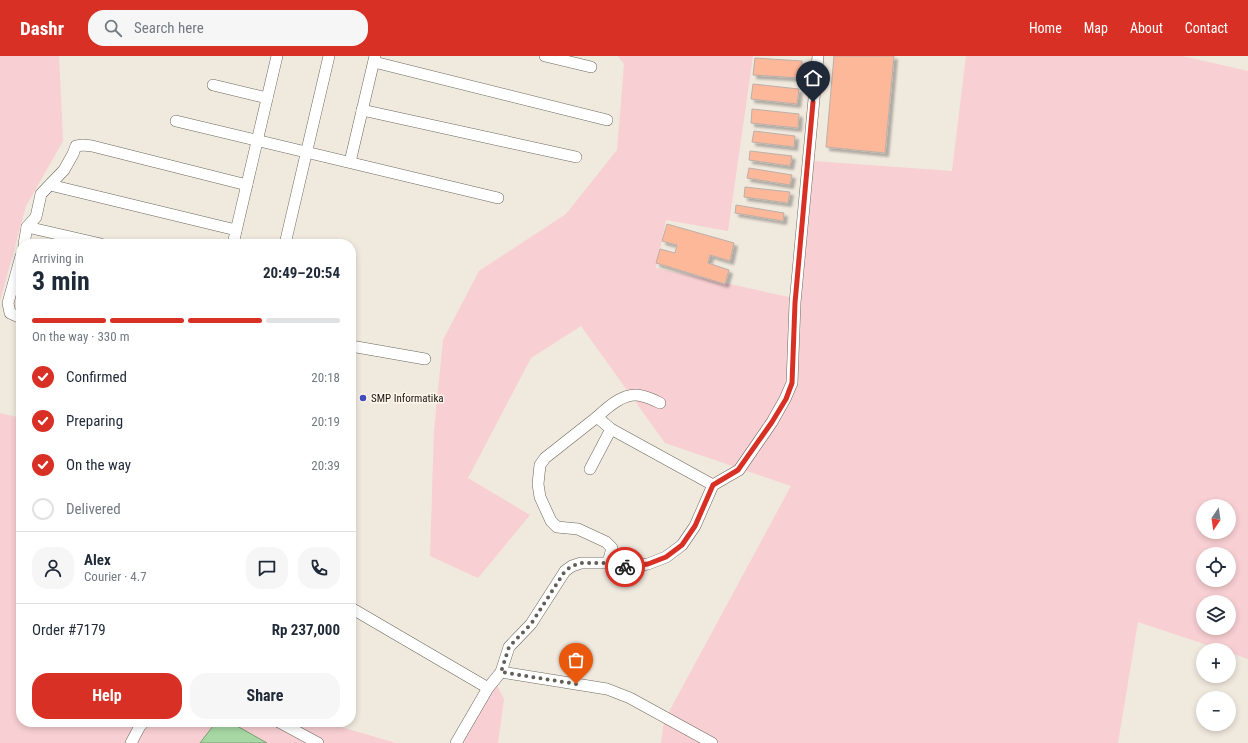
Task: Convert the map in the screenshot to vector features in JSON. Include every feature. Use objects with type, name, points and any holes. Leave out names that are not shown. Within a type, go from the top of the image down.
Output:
[{"type":"street","points":[[234,239],[277,56]]},
{"type":"street","points":[[286,239],[329,56]]},
{"type":"street","points":[[545,56],[591,67]]},
{"type":"street","points":[[456,743],[488,688],[501,672],[509,647],[531,624],[565,571],[572,566],[581,563],[608,563],[621,568],[648,564],[666,557],[682,545],[695,526],[713,485],[738,470],[772,422],[786,399],[792,383],[795,303],[818,56]]},
{"type":"street","points":[[350,162],[374,59],[607,120]]},
{"type":"street","points":[[213,86],[267,98]]},
{"type":"street","points":[[362,110],[576,157]]},
{"type":"street","points":[[176,121],[498,198]]},
{"type":"street","points":[[25,239],[28,227],[36,218],[41,194],[64,170],[76,146],[92,146],[247,185]]},
{"type":"street","points":[[50,185],[236,230]]},
{"type":"street","points":[[28,227],[80,239]]},
{"type":"street","points":[[16,281],[8,303],[10,313],[16,316]]},
{"type":"street","points":[[356,347],[425,360]]},
{"type":"street","points":[[608,563],[612,548],[606,542],[578,529],[557,527],[551,521],[540,497],[538,484],[540,465],[545,458],[619,399],[640,395],[660,403]]},
{"type":"street","points":[[597,417],[611,429],[713,485]]},
{"type":"street","points":[[590,469],[611,429]]},
{"type":"street","points":[[356,611],[488,688]]},
{"type":"street","points":[[501,672],[606,689],[630,698],[712,743]]},
{"type":"street","points":[[131,743],[139,727]]},
{"type":"street","points":[[288,727],[318,743]]},
{"type":"shaded area","points":[[0,56],[59,56],[63,141],[26,206],[0,301]]},
{"type":"shaded area","points":[[618,56],[753,56],[728,231],[666,220],[656,268],[798,299],[813,161],[952,171],[966,56],[1182,56],[1248,71],[1248,659],[1236,655],[1236,643],[1201,643],[1138,622],[1118,743],[661,743],[664,721],[791,486],[665,443],[581,326],[531,358],[468,478],[530,515],[478,578],[430,556],[434,430],[443,340],[479,271],[566,214],[617,150],[624,64]]},
{"type":"shaded area","points":[[0,413],[16,417],[16,727],[212,727],[200,743],[0,743]]},
{"type":"shaded area","points":[[492,676],[504,699],[498,743],[451,743]]},
{"type":"shaded area","points":[[212,727],[239,727],[267,743],[200,743]]},
{"type":"shaded area","points":[[239,727],[341,727],[396,743],[267,743]]},
{"type":"building","points":[[834,56],[894,56],[885,153],[826,147]]},
{"type":"building","points":[[755,58],[802,61],[801,78],[753,75]]},
{"type":"building","points":[[753,84],[799,89],[797,104],[751,99]]},
{"type":"building","points":[[752,109],[799,114],[798,128],[751,123]]},
{"type":"building","points":[[754,131],[795,136],[794,147],[752,142]]},
{"type":"building","points":[[750,151],[792,156],[790,166],[749,160]]},
{"type":"building","points":[[749,168],[792,175],[790,185],[747,178]]},
{"type":"building","points":[[745,187],[790,192],[788,203],[744,197]]},
{"type":"building","points":[[736,205],[784,213],[783,221],[735,213]]},
{"type":"building","points":[[667,224],[734,243],[730,261],[710,255],[708,263],[729,270],[725,284],[656,263],[660,249],[675,253],[677,245],[662,241]]},
{"type":"way so far","points":[[576,684],[501,672],[509,647],[531,624],[565,571],[572,566],[581,563],[608,563],[621,568],[625,567]]},
{"type":"place","name":"SMP Informatika","points":[[363,398]]},
{"type":"route","points":[[625,567],[648,564],[666,557],[682,545],[695,526],[713,485],[738,470],[772,422],[786,399],[792,383],[795,303],[813,102]]}]
